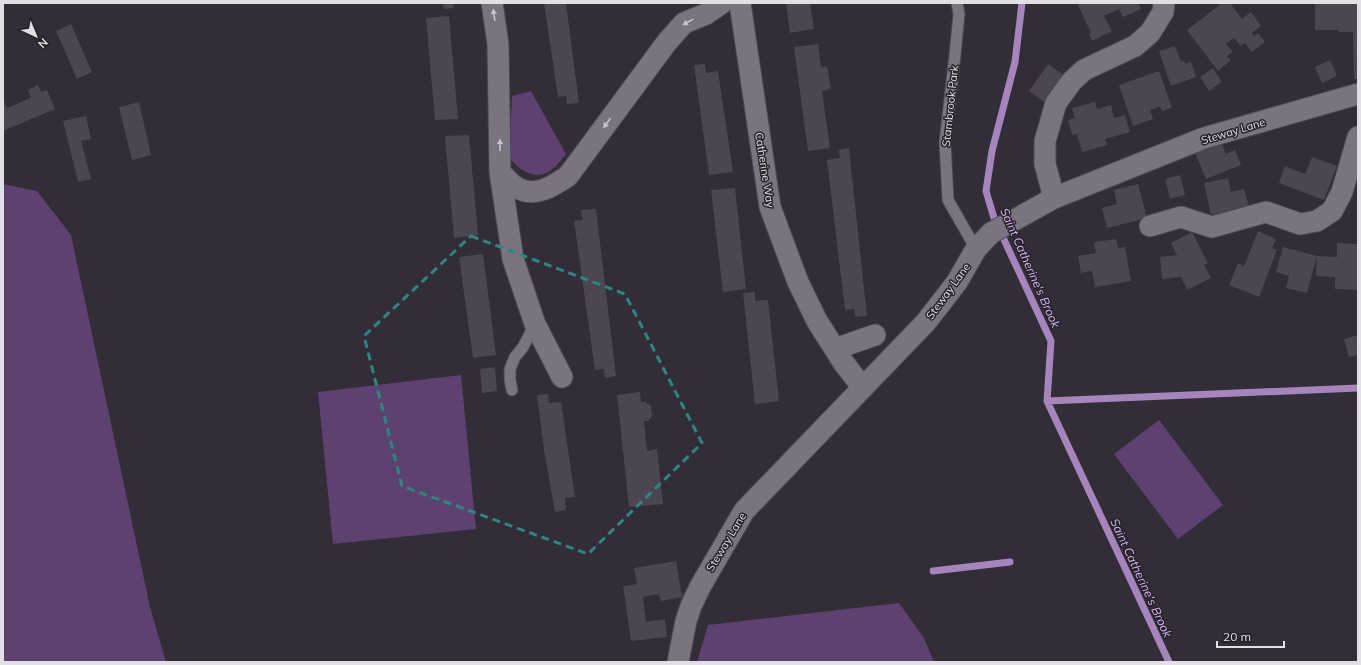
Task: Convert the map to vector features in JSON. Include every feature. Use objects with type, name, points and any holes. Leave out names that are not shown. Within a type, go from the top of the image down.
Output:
[{"type":"street","points":[[492,3],[498,44],[500,172],[513,259],[535,324],[562,377]]},
{"type":"street","points":[[500,172],[516,187],[526,192],[542,191],[554,186],[568,176],[667,42],[684,23],[706,14],[722,3]]},
{"type":"street","name":"Catherine Way","points":[[740,3],[770,207],[798,282],[817,320],[835,349],[863,388]]},
{"type":"street","points":[[1054,198],[1045,164],[1045,140],[1056,103],[1072,81],[1084,70],[1135,46],[1150,33],[1163,12],[1164,3]]},
{"type":"street","name":"Steway Lane","points":[[678,662],[686,621],[691,606],[700,587],[744,511],[926,322],[957,282],[976,249],[991,233],[1054,198],[1204,138],[1358,94]]},
{"type":"street","points":[[1150,226],[1181,217],[1212,227],[1266,212],[1300,224],[1318,221],[1332,210],[1342,192],[1358,137]]},
{"type":"street","points":[[835,349],[875,335]]},
{"type":"lane","name":"Stambrook Park","points":[[957,3],[957,34],[945,142],[948,200],[976,249]]},
{"type":"lane","points":[[512,390],[510,369],[515,357],[523,347],[535,324]]},
{"type":"highlighted area","points":[[471,236],[625,294],[702,443],[588,554],[402,486],[364,336]]},
{"type":"shaded area","points":[[531,91],[566,154],[550,171],[538,175],[522,170],[512,161],[509,156],[512,96]]},
{"type":"shaded area","points":[[3,184],[37,191],[71,235],[150,607],[166,662],[3,662]]},
{"type":"shaded area","points":[[461,375],[476,529],[333,544],[318,392]]},
{"type":"shaded area","points":[[1159,420],[1223,505],[1178,539],[1114,454]]},
{"type":"shaded area","points":[[899,603],[924,638],[934,662],[697,662],[708,625]]},
{"type":"building","points":[[442,3],[453,3],[454,8],[444,9]]},
{"type":"building","points":[[544,3],[566,3],[579,103],[567,104],[566,96],[558,97]]},
{"type":"building","points":[[786,3],[810,3],[814,29],[790,33]]},
{"type":"building","points":[[1077,3],[1138,3],[1141,9],[1123,17],[1119,9],[1104,16],[1112,31],[1092,41],[1089,34],[1091,33]]},
{"type":"building","points":[[1222,3],[1230,3],[1242,19],[1251,12],[1261,26],[1252,33],[1254,36],[1258,33],[1265,42],[1252,52],[1245,43],[1241,46],[1234,38],[1226,44],[1233,52],[1227,56],[1231,60],[1218,71],[1187,30]]},
{"type":"building","points":[[1315,3],[1358,3],[1358,79],[1354,79],[1353,32],[1339,32],[1339,30],[1315,30]]},
{"type":"building","points":[[449,16],[458,119],[435,120],[426,18]]},
{"type":"building","points":[[71,24],[92,72],[77,79],[56,31]]},
{"type":"building","points":[[818,44],[821,67],[827,66],[831,89],[822,91],[830,148],[808,151],[794,47]]},
{"type":"building","points":[[1175,46],[1181,62],[1184,61],[1185,64],[1191,62],[1196,77],[1171,86],[1159,51]]},
{"type":"building","points":[[1330,60],[1337,76],[1322,83],[1315,67]]},
{"type":"building","points":[[705,64],[706,73],[718,71],[733,172],[709,175],[694,65]]},
{"type":"building","points":[[1048,64],[1066,77],[1047,104],[1029,91]]},
{"type":"building","points":[[1213,68],[1222,82],[1209,91],[1200,77]]},
{"type":"building","points":[[1159,71],[1172,108],[1162,111],[1160,107],[1150,110],[1153,119],[1133,126],[1119,85]]},
{"type":"building","points":[[38,85],[41,92],[47,90],[55,109],[3,131],[3,101],[7,108],[31,98],[28,90]]},
{"type":"building","points":[[139,102],[151,155],[132,160],[119,107]]},
{"type":"building","points":[[1095,102],[1097,109],[1111,105],[1114,118],[1125,115],[1130,132],[1105,139],[1107,145],[1082,152],[1077,134],[1072,135],[1068,120],[1075,118],[1072,108]]},
{"type":"building","points":[[86,116],[91,139],[81,141],[91,179],[78,182],[63,121]]},
{"type":"building","points":[[469,135],[478,235],[454,238],[445,136]]},
{"type":"building","points":[[1220,140],[1226,154],[1235,150],[1241,165],[1206,179],[1194,150]]},
{"type":"building","points":[[849,148],[867,316],[855,317],[854,309],[845,310],[827,160],[840,158],[839,150]]},
{"type":"building","points":[[1312,157],[1337,166],[1324,200],[1279,183],[1285,166],[1305,174]]},
{"type":"building","points":[[1180,175],[1185,195],[1170,199],[1165,179]]},
{"type":"building","points":[[1228,178],[1231,192],[1244,189],[1249,207],[1211,215],[1204,183]]},
{"type":"building","points":[[1138,184],[1147,218],[1107,228],[1102,208],[1117,204],[1114,190]]},
{"type":"building","points":[[735,188],[746,289],[723,292],[711,190]]},
{"type":"building","points":[[596,209],[616,376],[605,378],[604,369],[595,370],[574,221],[583,220],[581,210]]},
{"type":"building","points":[[1258,231],[1276,239],[1272,248],[1277,250],[1259,297],[1229,285],[1238,263],[1244,266]]},
{"type":"building","points":[[1192,232],[1208,263],[1204,265],[1211,278],[1187,290],[1181,277],[1162,279],[1160,257],[1177,255],[1171,243]]},
{"type":"building","points":[[1116,239],[1118,248],[1125,247],[1131,281],[1095,287],[1092,271],[1081,273],[1078,256],[1096,253],[1094,242]]},
{"type":"building","points":[[1337,243],[1358,244],[1358,290],[1335,289],[1335,277],[1316,276],[1317,256],[1337,257]]},
{"type":"building","points":[[1283,247],[1317,256],[1307,293],[1286,288],[1289,276],[1276,272]]},
{"type":"building","points":[[483,254],[496,355],[473,358],[459,257]]},
{"type":"building","points":[[755,292],[755,301],[768,300],[779,401],[755,404],[743,293]]},
{"type":"building","points":[[1358,335],[1358,355],[1349,357],[1344,339]]},
{"type":"building","points":[[495,367],[497,391],[482,393],[480,369]]},
{"type":"building","points":[[640,392],[641,402],[645,402],[651,406],[652,416],[648,421],[644,421],[647,451],[657,449],[663,504],[629,507],[617,395]]},
{"type":"building","points":[[548,394],[549,403],[561,402],[575,497],[565,498],[566,510],[555,512],[544,450],[537,395]]},
{"type":"building","points":[[676,561],[682,597],[661,601],[659,594],[643,597],[646,622],[665,619],[667,637],[631,641],[623,586],[637,584],[634,568]]},
{"type":"waterway","name":"Saint Catherine's Brook","points":[[1022,3],[1015,62],[992,151],[986,191],[994,218],[1051,341],[1047,401],[1169,662]]},
{"type":"waterway","points":[[1047,401],[1358,388]]},
{"type":"waterway","points":[[933,571],[1010,562]]}]
